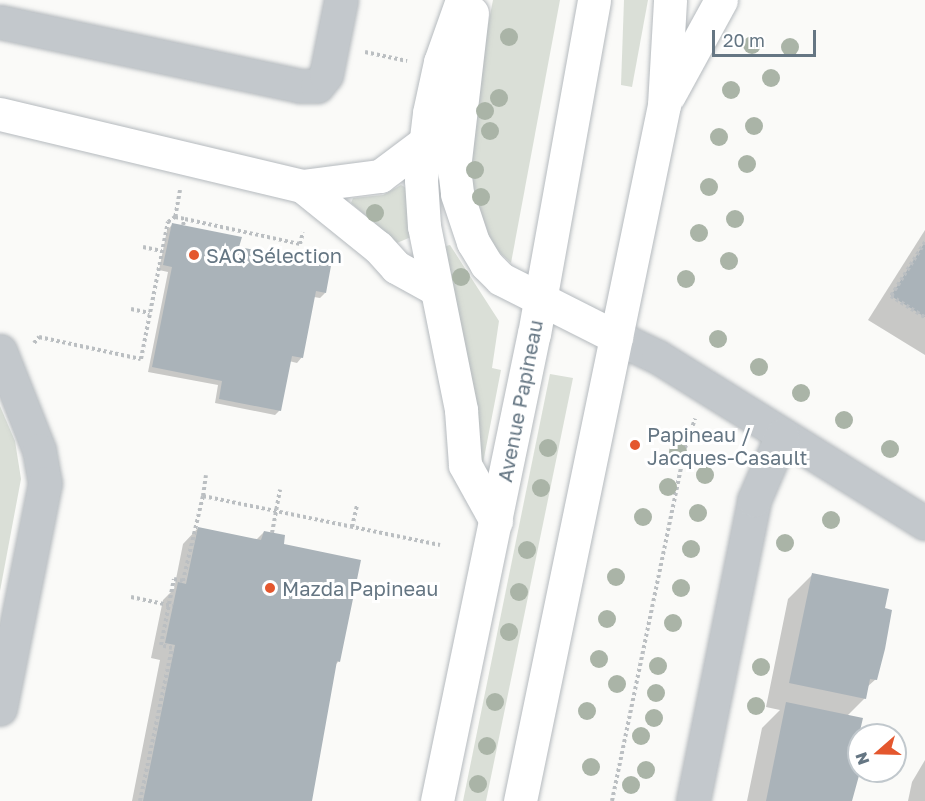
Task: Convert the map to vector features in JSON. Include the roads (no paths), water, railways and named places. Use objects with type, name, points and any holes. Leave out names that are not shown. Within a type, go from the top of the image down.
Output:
[{"type":"main road","points":[[462,0],[440,62],[424,143],[423,218],[434,288],[461,410],[465,465],[496,521]]},
{"type":"main road","points":[[473,0],[455,144],[457,194],[473,242],[486,264],[501,279],[539,301],[616,337]]},
{"type":"main road","name":"Avenue Papineau","points":[[438,801],[539,301],[594,0]]},
{"type":"main road","points":[[520,801],[664,105],[670,0]]},
{"type":"main road","points":[[664,105],[721,0]]},
{"type":"main road","points":[[0,114],[302,186],[380,176],[424,143]]},
{"type":"main road","points":[[302,186],[378,247],[396,267],[434,288]]},
{"type":"street","points":[[0,22],[300,86],[317,86],[327,75],[341,0]]},
{"type":"street","points":[[616,337],[658,357],[925,523]]},
{"type":"street","points":[[0,351],[39,450],[45,483],[0,709]]},
{"type":"street","points":[[693,801],[754,500],[782,435]]},
{"type":"place","name":"SAQ Sélection","points":[[194,255]]},
{"type":"place","name":"Papineau / Jacques-Casault","points":[[635,445]]},
{"type":"place","name":"Mazda Papineau","points":[[270,588]]}]
